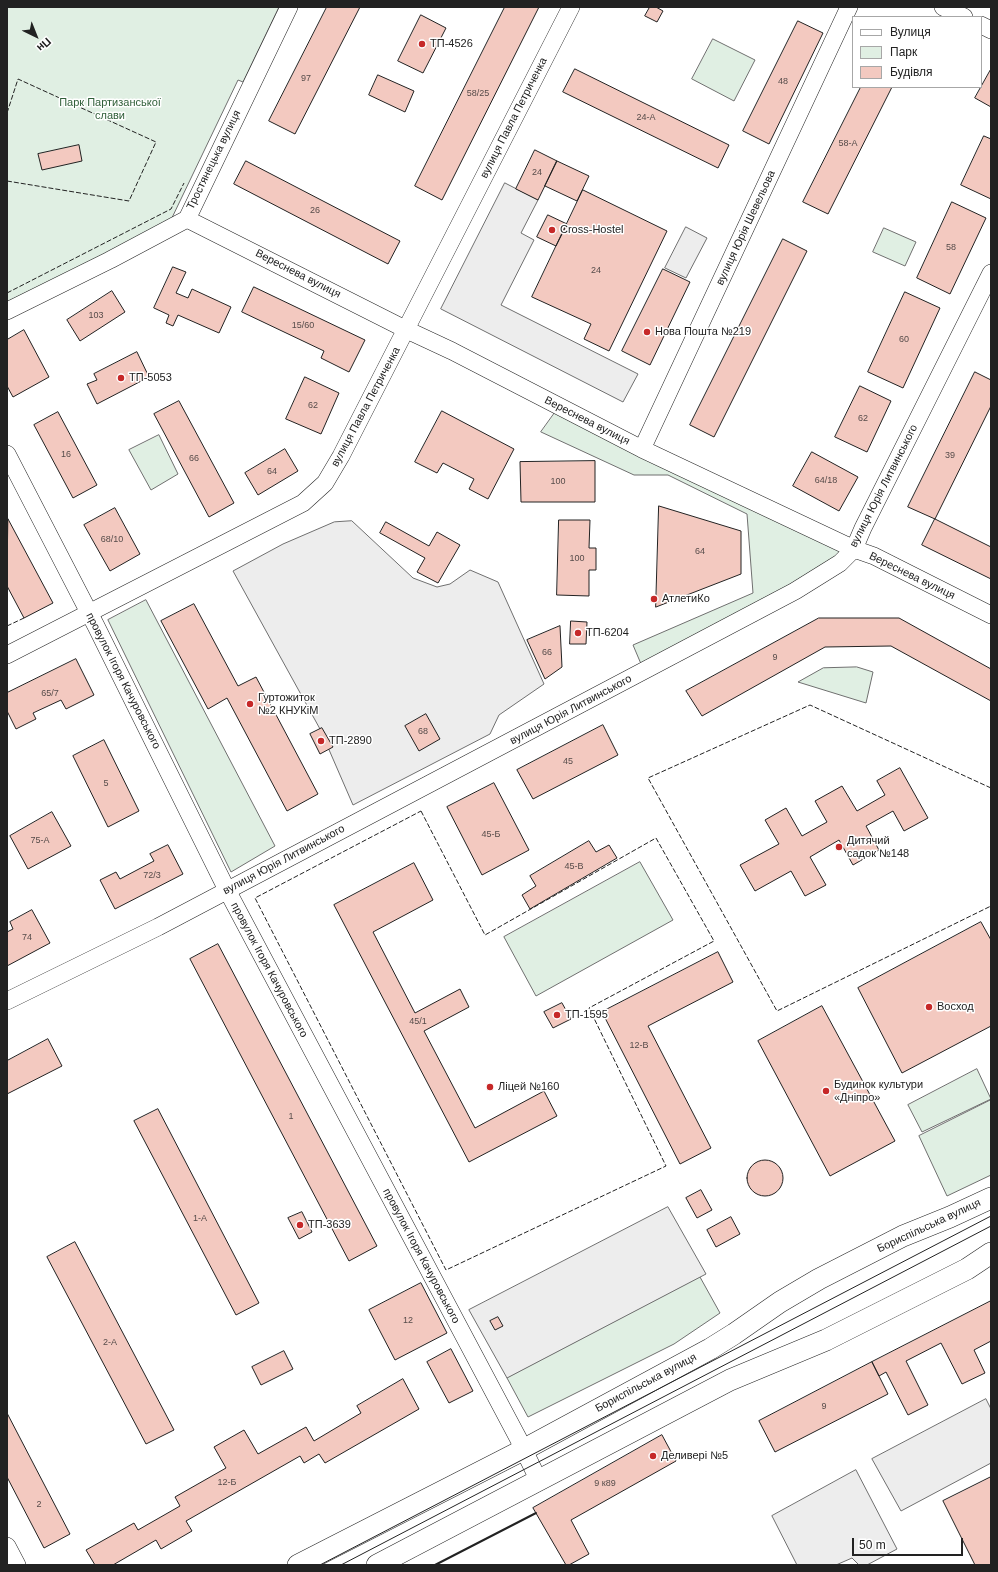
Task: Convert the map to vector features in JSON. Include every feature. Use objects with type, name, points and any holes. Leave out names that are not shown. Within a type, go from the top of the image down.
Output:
[{"type":"main road","name":"Бориспільська вулиця","points":[[298,1565],[523,1450],[710,1349],[780,1302],[819,1279],[903,1236],[991,1198]]},
{"type":"main road","points":[[377,1565],[730,1380],[826,1340],[968,1269],[991,1253]]},
{"type":"street","name":"Тростянецька вулиця","points":[[7,311],[110,260],[186,218],[289,7]]},
{"type":"street","name":"вулиця Павла Петриченка","points":[[7,655],[303,503],[325,483],[342,456],[571,7]]},
{"type":"street","name":"вулиця Юрія Шевельова","points":[[642,449],[850,7]]},
{"type":"street","points":[[943,7],[962,16]]},
{"type":"street","points":[[982,26],[991,30]]},
{"type":"street","name":"Вереснева вулиця","points":[[186,218],[407,330],[452,351],[642,449],[854,549],[874,556],[991,615]]},
{"type":"street","name":"вулиця Юрія Литвинського","points":[[7,1001],[158,927],[795,591],[840,563],[854,549],[863,528],[991,273]]},
{"type":"street","name":"провулок Ігоря Качуровського","points":[[7,454],[89,613],[227,890],[539,1481]]},
{"type":"street","points":[[7,1546],[17,1565]]},
{"type":"green space","name":"Парк Партизанської слави","points":[[7,7],[279,7],[243,82],[238,80],[169,224],[7,304]]},
{"type":"green space","points":[[713,39],[755,60],[734,101],[692,79]]},
{"type":"green space","points":[[884,228],[916,242],[905,266],[873,252]]},
{"type":"green space","points":[[559,407],[854,549],[644,671],[633,645],[753,593],[747,514],[668,475],[634,475],[541,432]]},
{"type":"green space","points":[[159,435],[178,474],[151,490],[129,450]]},
{"type":"green space","points":[[146,600],[275,846],[231,872],[108,620]]},
{"type":"green space","points":[[857,667],[873,672],[866,703],[798,682],[823,668]]},
{"type":"green space","points":[[640,862],[673,920],[536,996],[504,937]]},
{"type":"green space","points":[[977,1069],[991,1099],[922,1132],[908,1105]]},
{"type":"green space","points":[[991,1100],[991,1175],[947,1196],[919,1136]]},
{"type":"green space","points":[[700,1277],[720,1313],[674,1344],[528,1417],[507,1378]]},
{"type":"shaded area","points":[[505,183],[538,200],[521,233],[534,240],[501,305],[638,374],[623,402],[441,309]]},
{"type":"shaded area","points":[[686,227],[707,238],[686,278],[665,268]]},
{"type":"shaded area","points":[[352,521],[413,578],[437,587],[450,584],[470,570],[498,582],[544,684],[499,715],[490,734],[353,805],[320,729],[233,571],[283,544],[334,522]]},
{"type":"shaded area","points":[[668,1207],[706,1274],[507,1378],[469,1310]]},
{"type":"shaded area","points":[[986,1399],[991,1409],[991,1463],[901,1511],[872,1459]]},
{"type":"shaded area","points":[[856,1470],[897,1549],[867,1565],[859,1565],[852,1558],[836,1565],[797,1565],[772,1516]]},
{"type":"building","points":[[327,7],[360,7],[295,134],[269,121]]},
{"type":"building","points":[[505,7],[539,7],[442,200],[415,186]]},
{"type":"building","points":[[650,7],[656,7],[663,11],[657,22],[645,16]]},
{"type":"building","name":"ТП-4526","points":[[421,15],[446,28],[423,73],[398,61]]},
{"type":"building","points":[[798,21],[823,33],[769,144],[743,131]]},
{"type":"building","points":[[575,69],[729,145],[718,168],[563,92]]},
{"type":"building","points":[[991,69],[991,107],[975,98],[981,88],[982,88]]},
{"type":"building","points":[[378,75],[414,91],[405,112],[369,95]]},
{"type":"building","points":[[860,88],[891,88],[828,214],[803,202]]},
{"type":"building","points":[[984,136],[991,139],[991,199],[961,185]]},
{"type":"building","points":[[79,145],[82,161],[42,170],[38,154]]},
{"type":"building","points":[[535,150],[557,161],[538,200],[516,189]]},
{"type":"building","points":[[246,161],[400,241],[388,264],[234,184]]},
{"type":"building","points":[[557,161],[589,176],[577,201],[545,186]]},
{"type":"building","points":[[583,190],[667,231],[609,351],[584,339],[591,324],[532,297]]},
{"type":"building","points":[[952,202],[986,218],[950,294],[917,278]]},
{"type":"building","name":"Cross-Hostel","points":[[548,215],[567,224],[556,246],[537,237]]},
{"type":"building","points":[[783,239],[807,251],[714,437],[690,425]]},
{"type":"building","points":[[173,267],[186,272],[176,293],[188,298],[192,289],[231,307],[219,333],[178,315],[173,326],[166,323],[169,315],[154,308]]},
{"type":"building","points":[[663,269],[690,282],[650,365],[622,351]]},
{"type":"building","points":[[254,287],[365,340],[349,372],[321,358],[324,351],[242,312]]},
{"type":"building","points":[[112,291],[125,312],[80,341],[67,320]]},
{"type":"building","points":[[905,292],[940,308],[903,388],[868,372]]},
{"type":"building","points":[[24,330],[49,377],[13,397],[7,386],[7,340]]},
{"type":"building","name":"ТП-5053","points":[[137,352],[149,377],[97,404],[87,384],[97,380],[94,374]]},
{"type":"building","points":[[975,372],[991,380],[991,406],[935,519],[908,507]]},
{"type":"building","points":[[305,377],[339,393],[321,434],[286,419]]},
{"type":"building","points":[[860,386],[891,401],[867,452],[835,437]]},
{"type":"building","points":[[179,401],[234,503],[209,517],[154,414]]},
{"type":"building","points":[[442,411],[514,449],[488,499],[469,489],[474,479],[443,463],[437,473],[415,462]]},
{"type":"building","points":[[58,412],[97,485],[73,498],[34,425]]},
{"type":"building","points":[[285,449],[298,471],[258,495],[245,473]]},
{"type":"building","points":[[812,452],[858,477],[839,511],[793,486]]},
{"type":"building","points":[[595,461],[595,502],[521,502],[520,462]]},
{"type":"building","points":[[659,506],[741,531],[741,574],[656,607]]},
{"type":"building","points":[[115,508],[140,554],[110,571],[84,525]]},
{"type":"building","points":[[8,519],[53,603],[24,618],[7,586]]},
{"type":"building","points":[[935,519],[991,547],[991,579],[922,545]]},
{"type":"building","points":[[559,520],[590,520],[589,548],[596,548],[596,570],[589,570],[589,596],[557,595]]},
{"type":"building","points":[[386,522],[429,546],[437,532],[460,545],[438,583],[417,572],[425,558],[380,533]]},
{"type":"building","name":"Гуртожиток №2 КНУКіМ","points":[[194,604],[238,686],[256,677],[318,794],[287,811],[227,698],[208,709],[161,621]]},
{"type":"building","points":[[819,618],[899,618],[991,669],[991,701],[891,646],[825,647],[702,716],[686,691]]},
{"type":"building","name":"ТП-6204","points":[[571,621],[587,622],[586,644],[570,644]]},
{"type":"building","points":[[560,626],[562,667],[545,679],[527,640]]},
{"type":"building","points":[[76,659],[94,695],[66,709],[61,700],[33,713],[36,719],[16,729],[7,711],[7,693]]},
{"type":"building","points":[[426,714],[440,739],[419,751],[405,726]]},
{"type":"building","points":[[603,725],[618,755],[533,799],[517,770]]},
{"type":"building","name":"ТП-2890","points":[[322,728],[333,747],[320,754],[310,734]]},
{"type":"building","points":[[104,740],[139,811],[108,827],[73,756]]},
{"type":"building","points":[[900,768],[928,818],[904,831],[893,811],[866,826],[879,850],[853,865],[839,840],[810,857],[826,885],[805,896],[791,871],[755,891],[740,865],[779,844],[765,820],[786,808],[802,836],[827,822],[815,801],[842,786],[857,811],[885,795],[877,781]]},
{"type":"building","points":[[494,783],[529,850],[482,875],[447,807]]},
{"type":"building","points":[[52,812],[71,846],[28,869],[10,836]]},
{"type":"building","points":[[589,841],[596,852],[609,845],[617,858],[530,909],[522,895],[536,886],[530,876]]},
{"type":"building","points":[[168,845],[183,874],[115,909],[100,880],[116,872],[120,879],[154,861],[150,854]]},
{"type":"building","points":[[414,863],[433,900],[373,932],[415,1013],[460,989],[469,1007],[424,1031],[475,1128],[544,1091],[557,1116],[469,1162],[334,905]]},
{"type":"building","points":[[32,910],[50,943],[7,966],[7,932],[13,929],[10,922]]},
{"type":"building","name":"Восход","points":[[981,922],[991,940],[991,1026],[902,1073],[858,988]]},
{"type":"building","points":[[218,944],[377,1246],[349,1261],[190,959]]},
{"type":"building","points":[[718,952],[733,982],[648,1026],[711,1148],[680,1164],[602,1012]]},
{"type":"building","name":"ТП-1595","points":[[562,1003],[571,1019],[553,1028],[544,1012]]},
{"type":"building","name":"Будинок культури «Дніпро»","points":[[822,1006],[895,1141],[830,1176],[758,1041]]},
{"type":"building","points":[[48,1039],[62,1066],[7,1094],[7,1061]]},
{"type":"building","points":[[158,1109],[259,1303],[236,1315],[134,1121]]},
{"type":"building","points":[[769,1160],[778,1165],[782,1171],[782,1185],[778,1191],[769,1196],[761,1196],[752,1191],[748,1185],[747,1174],[752,1165],[758,1161]]},
{"type":"building","points":[[701,1190],[712,1210],[697,1218],[686,1198]]},
{"type":"building","name":"ТП-3639","points":[[302,1212],[312,1232],[299,1239],[288,1218]]},
{"type":"building","points":[[731,1217],[740,1234],[716,1247],[707,1230]]},
{"type":"building","points":[[75,1242],[174,1430],[146,1444],[47,1257]]},
{"type":"building","points":[[421,1283],[447,1333],[395,1360],[369,1310]]},
{"type":"building","points":[[991,1301],[991,1341],[974,1350],[985,1373],[962,1384],[941,1343],[906,1361],[928,1405],[908,1415],[886,1372],[879,1376],[872,1362]]},
{"type":"building","points":[[498,1317],[503,1326],[495,1330],[490,1321]]},
{"type":"building","points":[[451,1349],[473,1391],[449,1403],[427,1362]]},
{"type":"building","points":[[284,1351],[293,1369],[261,1385],[252,1367]]},
{"type":"building","points":[[872,1362],[888,1394],[775,1452],[759,1421]]},
{"type":"building","points":[[403,1379],[419,1409],[325,1463],[319,1454],[304,1463],[300,1456],[186,1521],[192,1531],[161,1549],[156,1540],[113,1565],[95,1565],[86,1550],[134,1523],[138,1530],[180,1506],[175,1497],[226,1468],[214,1447],[244,1430],[258,1454],[306,1427],[314,1441],[361,1413],[357,1406]]},
{"type":"building","points":[[7,1413],[70,1534],[44,1548],[7,1477]]},
{"type":"building","points":[[662,1435],[676,1461],[571,1520],[589,1554],[569,1565],[566,1565],[533,1508]]},
{"type":"building","points":[[991,1477],[991,1565],[975,1565],[943,1501]]},
{"type":"tram line","points":[[320,1565],[991,1216]]},
{"type":"tram line","points":[[341,1565],[991,1226]]},
{"type":"fence","points":[[7,113],[18,79],[156,142],[129,201],[7,181]]},
{"type":"fence","points":[[7,293],[171,209],[184,183]]},
{"type":"fence","points":[[7,626],[24,618]]},
{"type":"fence","points":[[991,788],[810,705],[648,778],[777,1011],[991,906]]},
{"type":"fence","points":[[421,811],[485,935],[656,838],[714,941],[589,1008],[666,1166],[446,1270],[255,898],[421,811]]},
{"type":"wall","points":[[435,1565],[536,1513]]},
{"type":"place","name":"ТП-4526","points":[[422,44]]},
{"type":"place","name":"Cross-Hostel","points":[[552,230]]},
{"type":"place","name":"Нова Пошта №219","points":[[647,332]]},
{"type":"place","name":"ТП-5053","points":[[121,378]]},
{"type":"place","name":"АтлетиКо","points":[[654,599]]},
{"type":"place","name":"ТП-6204","points":[[578,633]]},
{"type":"place","name":"Гуртожиток №2 КНУКіМ","points":[[250,704]]},
{"type":"place","name":"ТП-2890","points":[[321,741]]},
{"type":"place","name":"Дитячий садок №148","points":[[839,847]]},
{"type":"place","name":"Восход","points":[[929,1007]]},
{"type":"place","name":"ТП-1595","points":[[557,1015]]},
{"type":"place","name":"Ліцей №160","points":[[490,1087]]},
{"type":"place","name":"Будинок культури «Дніпро»","points":[[826,1091]]},
{"type":"place","name":"ТП-3639","points":[[300,1225]]},
{"type":"place","name":"Деливері №5","points":[[653,1456]]}]
